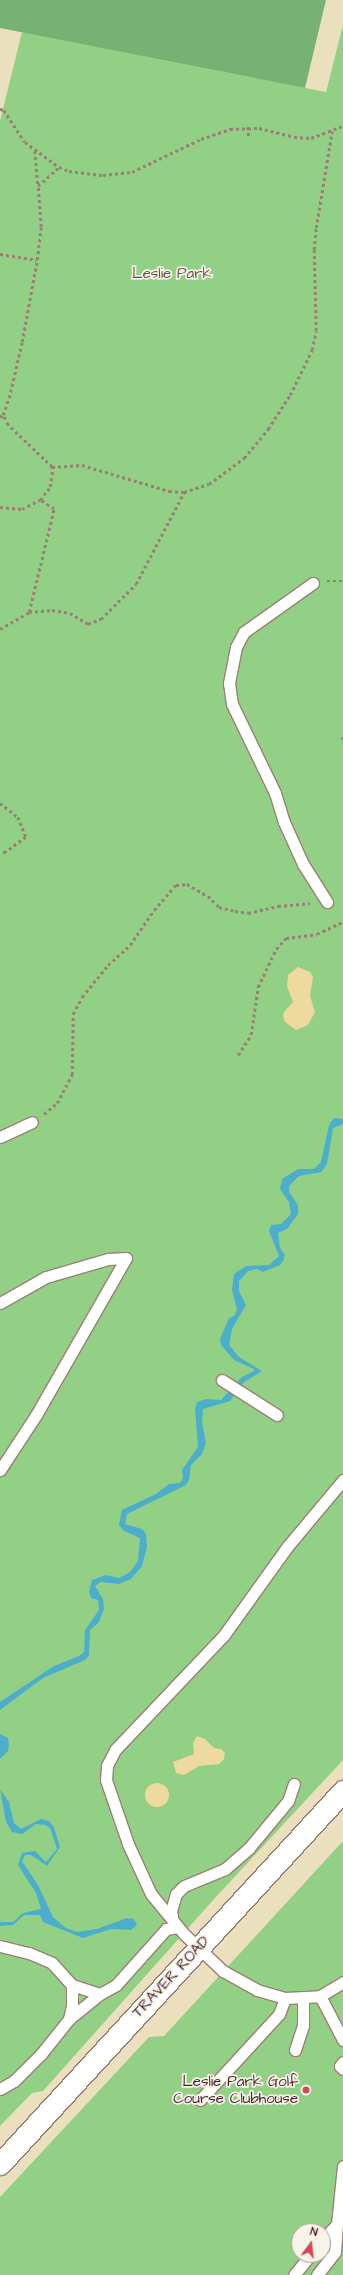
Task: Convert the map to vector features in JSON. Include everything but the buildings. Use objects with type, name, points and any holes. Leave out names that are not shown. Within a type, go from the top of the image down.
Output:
[{"type":"street","name":"TRAVER ROAD","points":[[0,2164],[343,1791]]},
{"type":"lane","points":[[312,583],[244,632],[236,647],[229,683],[232,704],[275,793],[284,822],[304,864],[327,902]]},
{"type":"lane","points":[[0,1137],[32,1122]]},
{"type":"lane","points":[[0,1303],[46,1277],[108,1260],[126,1258],[36,1415],[0,1470]]},
{"type":"lane","points":[[222,1380],[277,1415]]},
{"type":"lane","points":[[343,1480],[283,1553],[224,1635],[115,1750],[107,1766],[106,1780],[128,1844],[151,1894],[175,1924],[199,1948],[238,1981],[285,1998],[303,1999],[320,1996],[343,1982]]},
{"type":"lane","points":[[175,1924],[171,1911],[176,1894],[184,1886],[225,1869],[249,1848],[288,1801],[294,1784]]},
{"type":"lane","points":[[0,2089],[14,2081],[36,2059],[69,2019],[100,1994],[116,1985],[166,1929],[175,1924]]},
{"type":"lane","points":[[0,1946],[29,1953],[52,1963],[72,1986],[100,1994]]},
{"type":"lane","points":[[69,2019],[72,2006],[72,1986]]},
{"type":"lane","points":[[320,1996],[343,2040]]},
{"type":"lane","points":[[200,2100],[279,2014],[285,1998]]},
{"type":"lane","points":[[295,2050],[304,2026],[303,1999]]},
{"type":"lane","points":[[343,2062],[340,2066],[343,2069]]},
{"type":"lane","points":[[317,2275],[335,2252],[343,2166]]},
{"type":"lane","points":[[331,2230],[337,2224]]},
{"type":"lane","points":[[294,2275],[304,2263]]},
{"type":"path","points":[[0,109],[4,110],[25,142],[59,167],[69,171],[103,175],[132,172],[201,139],[230,129],[248,127],[294,137],[311,138],[343,126]]},
{"type":"path","points":[[248,127],[249,138]]},
{"type":"path","points":[[35,150],[41,227],[37,260],[22,342],[4,415],[8,425],[52,467],[82,465],[169,491],[184,492],[209,484],[244,458],[268,429],[290,395],[312,350],[316,331],[314,250],[316,228],[332,130]]},
{"type":"path","points":[[38,186],[59,167]]},
{"type":"path","points":[[0,254],[37,260]]},
{"type":"path","points":[[0,417],[4,415]]},
{"type":"path","points":[[0,507],[22,509],[40,500],[50,487],[52,467]]},
{"type":"path","points":[[0,629],[30,612],[52,610],[70,613],[88,624],[101,619],[136,584],[184,492]]},
{"type":"path","points":[[30,612],[54,509],[40,500]]},
{"type":"path","points":[[343,737],[343,742]]},
{"type":"path","points":[[0,803],[18,816],[26,837],[6,852],[0,853]]},
{"type":"path","points":[[32,1122],[57,1103],[72,1075],[73,1014],[82,997],[108,965],[130,945],[154,910],[176,885],[187,884],[208,896],[219,907],[242,912],[327,902]]},
{"type":"path","points":[[238,1055],[251,1035],[258,987],[276,949],[286,938],[317,934],[343,922]]},
{"type":"green space","points":[[0,0],[326,0],[305,88],[0,28]]},
{"type":"green space","name":"Leslie Park","points":[[343,25],[343,1760],[215,1898],[43,2091],[32,2093],[0,2126],[0,121],[22,32],[326,92]]},
{"type":"green space","points":[[343,1841],[343,2275],[0,2275],[0,2197],[149,2037],[164,2036]]},
{"type":"sand","points":[[298,967],[310,972],[313,977],[310,996],[315,1012],[308,1025],[296,1030],[285,1022],[283,1016],[284,1012],[293,1002],[287,986],[288,975]]},
{"type":"sand","points":[[197,1736],[205,1739],[214,1748],[221,1749],[225,1753],[224,1759],[219,1764],[199,1766],[184,1775],[176,1773],[173,1762],[194,1754],[193,1743]]},
{"type":"sand","points":[[157,1783],[166,1786],[169,1795],[166,1804],[157,1807],[148,1804],[145,1795],[148,1786]]},
{"type":"water","points":[[334,1118],[343,1119],[343,1124],[333,1128],[327,1164],[321,1172],[299,1176],[289,1186],[289,1192],[298,1205],[298,1214],[287,1229],[278,1233],[280,1248],[285,1255],[283,1261],[280,1265],[263,1272],[257,1269],[248,1271],[239,1281],[239,1291],[246,1305],[232,1329],[229,1345],[239,1357],[262,1371],[244,1382],[230,1401],[203,1409],[202,1423],[206,1443],[202,1454],[191,1465],[189,1480],[186,1485],[127,1514],[125,1524],[142,1529],[146,1534],[147,1547],[142,1566],[131,1579],[119,1584],[101,1582],[95,1586],[103,1599],[104,1609],[99,1622],[90,1630],[89,1656],[85,1660],[43,1678],[0,1710],[0,1702],[54,1666],[79,1656],[84,1652],[85,1630],[99,1610],[98,1600],[91,1598],[89,1592],[92,1580],[106,1575],[119,1578],[130,1572],[138,1561],[140,1538],[124,1531],[119,1525],[122,1510],[156,1494],[169,1484],[180,1483],[183,1478],[182,1470],[198,1447],[195,1409],[197,1402],[206,1399],[221,1400],[242,1377],[254,1371],[254,1369],[234,1360],[221,1345],[220,1339],[229,1318],[234,1316],[237,1310],[232,1290],[234,1274],[246,1266],[269,1265],[279,1256],[269,1231],[271,1225],[281,1224],[291,1214],[289,1202],[280,1189],[282,1179],[298,1169],[314,1169],[321,1162],[329,1125]]},
{"type":"water","points":[[0,1734],[8,1738],[9,1745],[8,1751],[0,1759]]},
{"type":"water","points":[[0,1789],[9,1802],[14,1823],[21,1829],[41,1819],[49,1821],[54,1827],[60,1847],[47,1866],[31,1855],[25,1855],[22,1861],[38,1885],[53,1917],[66,1928],[77,1932],[97,1929],[127,1918],[134,1919],[137,1925],[131,1930],[111,1929],[83,1938],[43,1922],[40,1915],[24,1915],[13,1925],[0,1926],[0,1922],[13,1922],[23,1913],[41,1909],[36,1893],[18,1865],[22,1853],[35,1851],[46,1862],[57,1849],[50,1828],[45,1825],[36,1824],[22,1834],[12,1832],[6,1822]]},
{"type":"place","name":"Leslie Park Golf Course Clubhouse","points":[[306,2090]]}]
